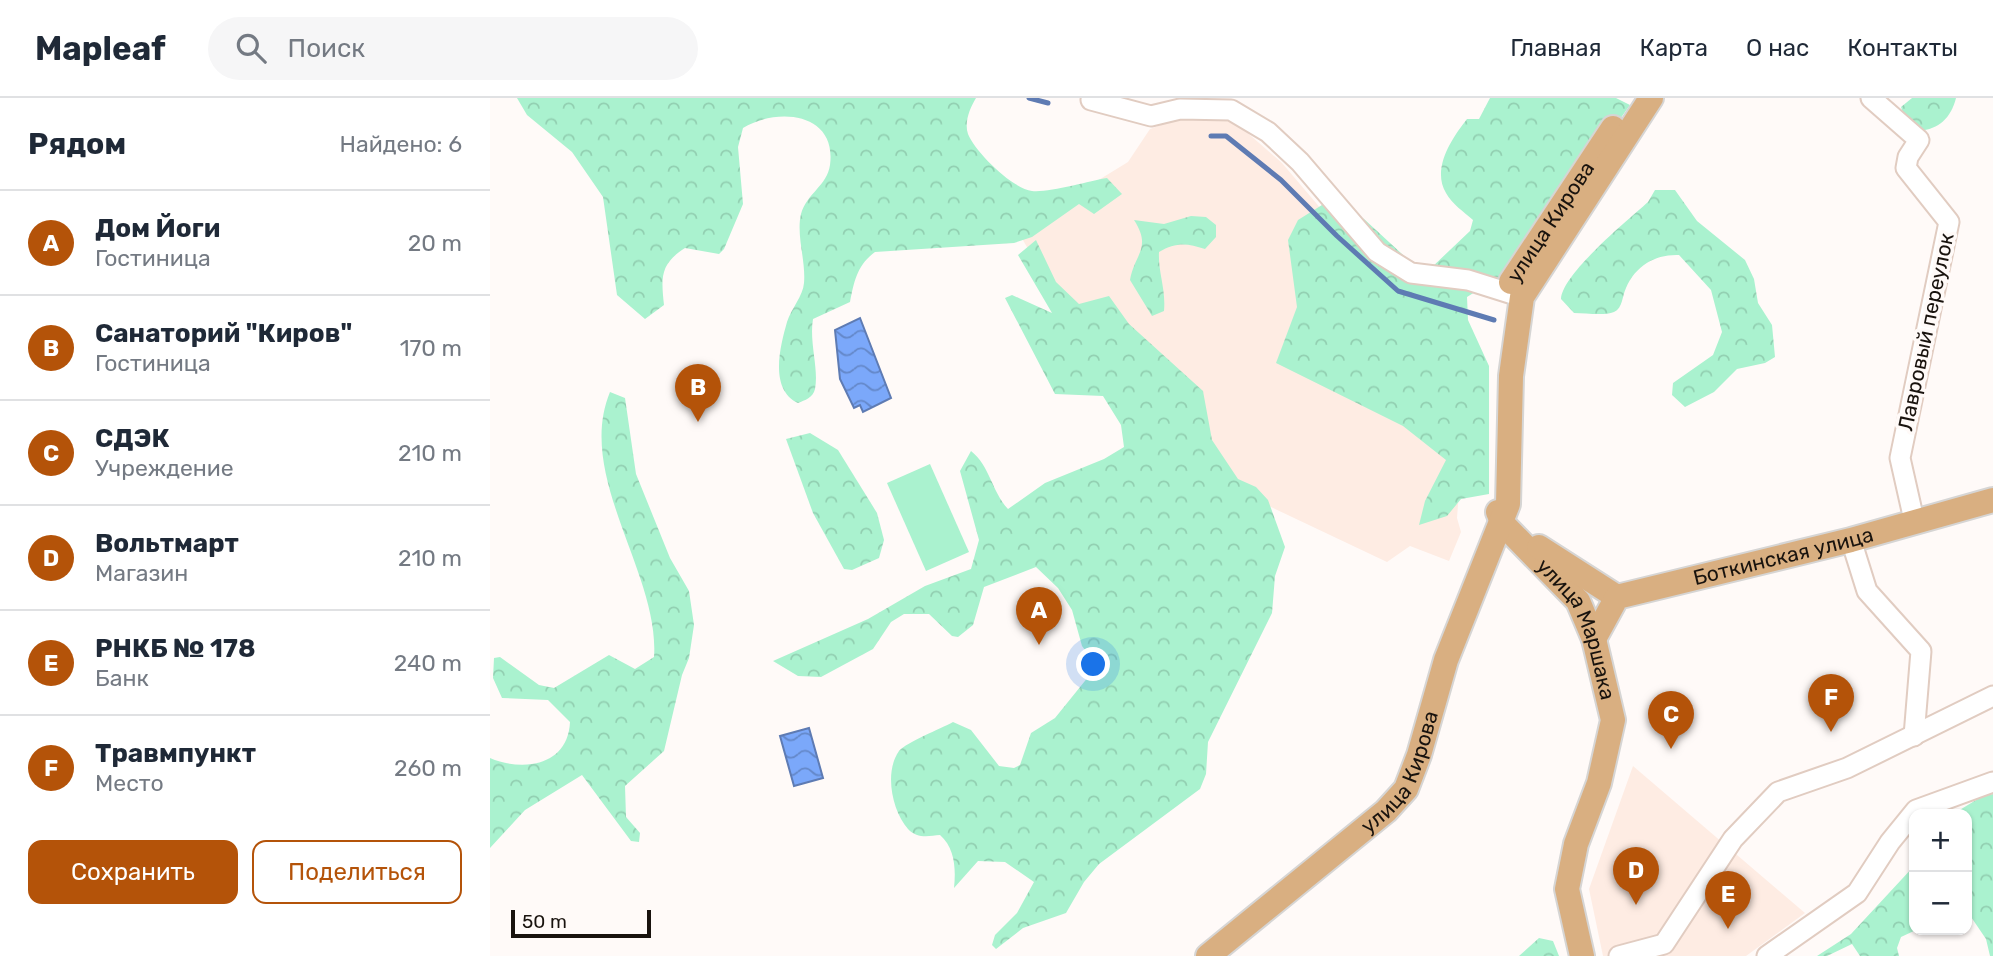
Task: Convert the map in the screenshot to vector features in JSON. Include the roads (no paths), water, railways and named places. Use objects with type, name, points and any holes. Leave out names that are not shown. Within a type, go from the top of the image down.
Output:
[{"type":"main road","name":"улица Кирова","points":[[1208,956],[1386,811],[1406,789],[1419,755],[1446,660],[1503,524],[1508,505],[1515,295],[1529,252],[1633,98]]},
{"type":"main road","name":"улица Кирова","points":[[1515,295],[1651,98]]},
{"type":"main road","name":"Боткинская улица","points":[[1617,597],[1851,540],[1914,520],[1993,500]]},
{"type":"main road","points":[[1503,524],[1617,597],[1597,630]]},
{"type":"main road","name":"улица Маршака","points":[[1503,524],[1578,601],[1597,630],[1613,720],[1599,783],[1576,844],[1567,889],[1583,956]]},
{"type":"main road","points":[[1539,547],[1582,588],[1597,630]]},
{"type":"main road","points":[[1592,956],[1578,890],[1586,844],[1609,786],[1618,754],[1620,713],[1607,631],[1597,630]]},
{"type":"street","name":"Лавровый переулок","points":[[1871,98],[1919,140],[1908,157],[1906,167],[1949,222],[1899,458],[1914,520]]},
{"type":"street","points":[[1091,100],[1151,116],[1181,108],[1231,110],[1268,132],[1300,162],[1377,252],[1411,273],[1468,280],[1515,295]]},
{"type":"street","points":[[1851,540],[1867,591],[1921,651],[1914,736]]},
{"type":"street","points":[[1619,956],[1664,944],[1733,839],[1778,792],[1846,768],[1993,696]]},
{"type":"street","points":[[1767,956],[1857,893],[1890,842],[1916,810],[1993,782]]},
{"type":"water","points":[[860,318],[891,398],[863,412],[860,405],[854,408],[840,379],[835,330]]},
{"type":"water","points":[[809,728],[823,778],[794,786],[780,736]]},
{"type":"waterway","points":[[1029,98],[1048,103]]},
{"type":"waterway","points":[[1211,136],[1226,136],[1281,180],[1398,291],[1494,320]]},
{"type":"place","name":"Санаторий \"Киров\"","points":[[698,422]]},
{"type":"place","name":"Дом Йоги","points":[[1039,645]]},
{"type":"place","name":"Травмпункт","points":[[1831,732]]},
{"type":"place","name":"СДЭК","points":[[1671,749]]},
{"type":"place","name":"Вольтмарт","points":[[1636,905]]},
{"type":"place","name":"РНКБ № 178","points":[[1728,929]]}]
